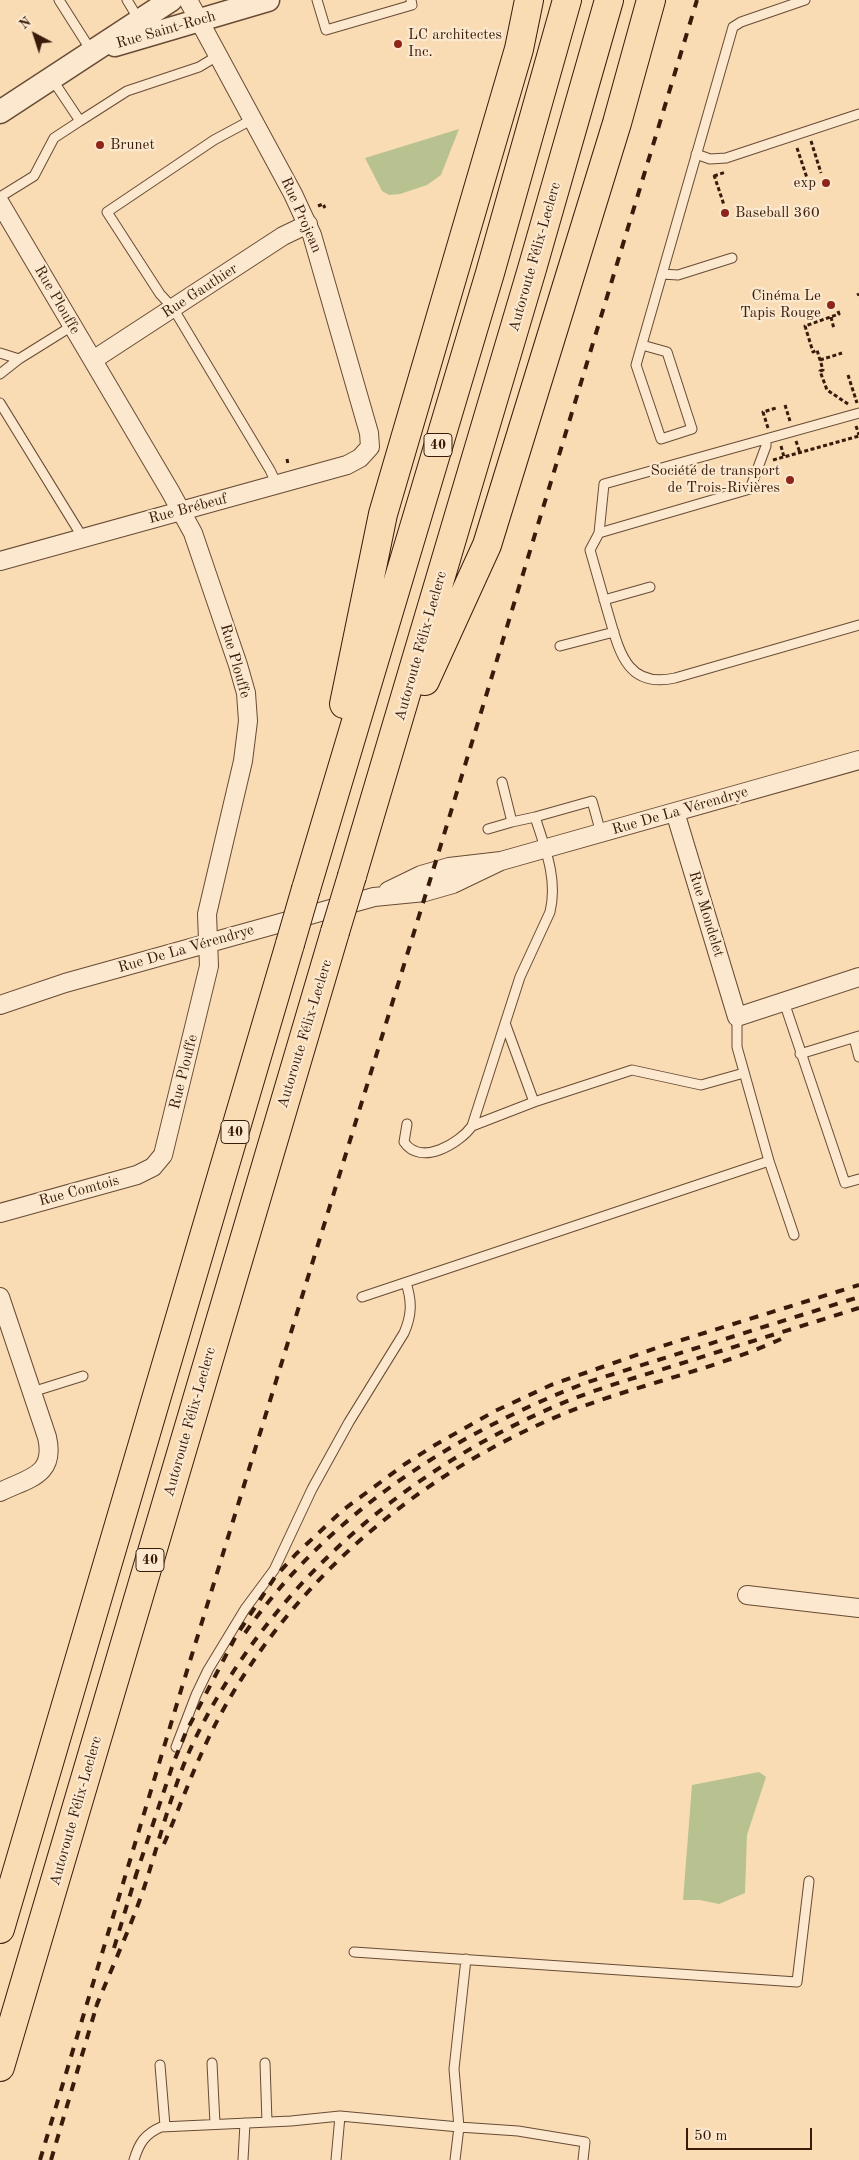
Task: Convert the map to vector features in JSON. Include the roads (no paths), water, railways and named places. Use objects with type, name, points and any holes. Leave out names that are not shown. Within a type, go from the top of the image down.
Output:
[{"type":"highway","name":"40","points":[[0,1929],[306,889],[490,273],[567,0]]},
{"type":"highway","name":"Autoroute Félix-Leclerc","points":[[0,2067],[532,269],[609,0]]},
{"type":"highway","points":[[382,775],[487,546],[614,132],[651,0]]},
{"type":"highway","points":[[306,889],[383,514],[516,59],[528,1]]},
{"type":"street","points":[[143,28],[171,0]]},
{"type":"street","name":"Rue Projean","points":[[188,0],[308,224],[329,287],[369,433],[370,447]]},
{"type":"street","name":"Rue Saint-Roch","points":[[0,112],[92,52],[143,28],[200,21],[263,1]]},
{"type":"street","name":"Rue Plouffe","points":[[0,202],[182,511],[193,533],[238,665],[247,703],[247,731],[243,761],[207,914],[209,966],[168,1140],[163,1155],[156,1164]]},
{"type":"street","name":"Rue Gauthier","points":[[93,360],[283,236],[308,224]]},
{"type":"street","name":"Rue Brébeuf","points":[[0,561],[347,465],[360,458],[370,447]]},
{"type":"street","name":"Rue De La Vérendrye","points":[[0,1005],[65,983],[374,897],[421,875],[449,867],[501,861],[859,760]]},
{"type":"street","name":"Rue Mondelet","points":[[675,812],[737,1017]]},
{"type":"street","points":[[737,1017],[859,977]]},
{"type":"street","name":"Rue Comtois","points":[[0,1212],[137,1175],[156,1164]]},
{"type":"street","points":[[0,1297],[49,1443],[47,1463],[38,1474],[0,1492]]},
{"type":"street","points":[[747,1595],[859,1608]]},
{"type":"lane","points":[[59,0],[92,52]]},
{"type":"lane","points":[[127,0],[143,28]]},
{"type":"lane","points":[[317,0],[326,30],[412,5],[411,0]]},
{"type":"lane","points":[[642,344],[667,352],[692,429],[661,439],[636,365],[696,154],[735,26],[805,0]]},
{"type":"lane","points":[[0,197],[34,176],[54,138],[80,120],[127,91],[199,67],[219,55]]},
{"type":"lane","points":[[52,78],[80,120]]},
{"type":"lane","points":[[696,154],[710,159],[726,158],[859,114]]},
{"type":"lane","points":[[253,119],[214,140],[107,212],[160,294],[173,308],[270,470],[277,485]]},
{"type":"lane","points":[[662,274],[678,275],[732,258]]},
{"type":"lane","points":[[0,374],[19,359],[72,326]]},
{"type":"lane","points":[[0,353],[19,359]]},
{"type":"lane","points":[[0,403],[83,538]]},
{"type":"lane","points":[[858,408],[766,439],[604,484],[600,533],[590,550],[621,654],[627,665],[642,676],[661,680],[675,678],[859,625]]},
{"type":"lane","points":[[600,533],[750,489],[766,446],[766,439]]},
{"type":"lane","points":[[604,600],[650,587]]},
{"type":"lane","points":[[560,646],[614,632]]},
{"type":"lane","points":[[502,782],[512,822]]},
{"type":"lane","points":[[488,829],[592,801],[601,833]]},
{"type":"lane","points":[[407,1124],[404,1142],[412,1150],[420,1152],[444,1148],[456,1142],[472,1126],[520,977],[552,904],[553,884],[535,816]]},
{"type":"lane","points":[[784,1002],[845,1183],[859,1179]]},
{"type":"lane","points":[[737,1017],[737,1047],[769,1161],[794,1235]]},
{"type":"lane","points":[[505,1023],[534,1102]]},
{"type":"lane","points":[[800,1054],[856,1037],[859,1058]]},
{"type":"lane","points":[[472,1126],[534,1102],[632,1070],[700,1085],[744,1073]]},
{"type":"lane","points":[[362,1297],[769,1161]]},
{"type":"lane","points":[[176,1747],[208,1670],[245,1609],[274,1570],[312,1489],[349,1422],[410,1321],[412,1308],[406,1282]]},
{"type":"lane","points":[[32,1392],[83,1376]]},
{"type":"lane","points":[[354,1952],[797,1982],[810,1881]]},
{"type":"lane","points":[[455,2160],[459,2127],[454,2069],[466,1959]]},
{"type":"lane","points":[[212,2062],[215,2124]]},
{"type":"lane","points":[[265,2063],[268,2122]]},
{"type":"lane","points":[[160,2065],[165,2126]]},
{"type":"lane","points":[[336,2160],[340,2116]]},
{"type":"lane","points":[[134,2160],[139,2145],[147,2134],[165,2126],[268,2122],[340,2116],[518,2131],[585,2142],[583,2160]]},
{"type":"lane","points":[[243,2160],[245,2123]]},
{"type":"railway","points":[[40,2160],[182,1687],[439,851],[697,0]]},
{"type":"railway","points":[[135,1878],[173,1764],[186,1732],[236,1636],[275,1577],[296,1554],[343,1510],[405,1464],[435,1445],[495,1411],[551,1385],[656,1348],[859,1285]]},
{"type":"railway","points":[[245,1633],[278,1590],[315,1551],[355,1515],[397,1482],[442,1452],[490,1426],[588,1382],[859,1297]]},
{"type":"railway","points":[[96,2007],[139,1903],[173,1795],[194,1741],[225,1685],[260,1633],[301,1585],[345,1540],[394,1500],[445,1464],[500,1432],[558,1405],[623,1381],[859,1308]]},
{"type":"railway","points":[[164,1844],[214,1726],[253,1661],[288,1615],[326,1573],[368,1534],[413,1498],[461,1466],[511,1438],[590,1404],[727,1360],[781,1339]]},
{"type":"railway","points":[[114,1948],[137,1872]]},
{"type":"railway","points":[[51,2160],[98,2001]]},
{"type":"place","name":"LC architectes Inc.","points":[[398,44]]},
{"type":"place","name":"Brunet","points":[[100,145]]},
{"type":"place","name":"exp","points":[[826,183]]},
{"type":"place","name":"Baseball 360","points":[[725,213]]},
{"type":"place","name":"Cinéma Le Tapis Rouge","points":[[831,305]]},
{"type":"place","name":"Société de transport de Trois-Rivières","points":[[790,480]]}]
